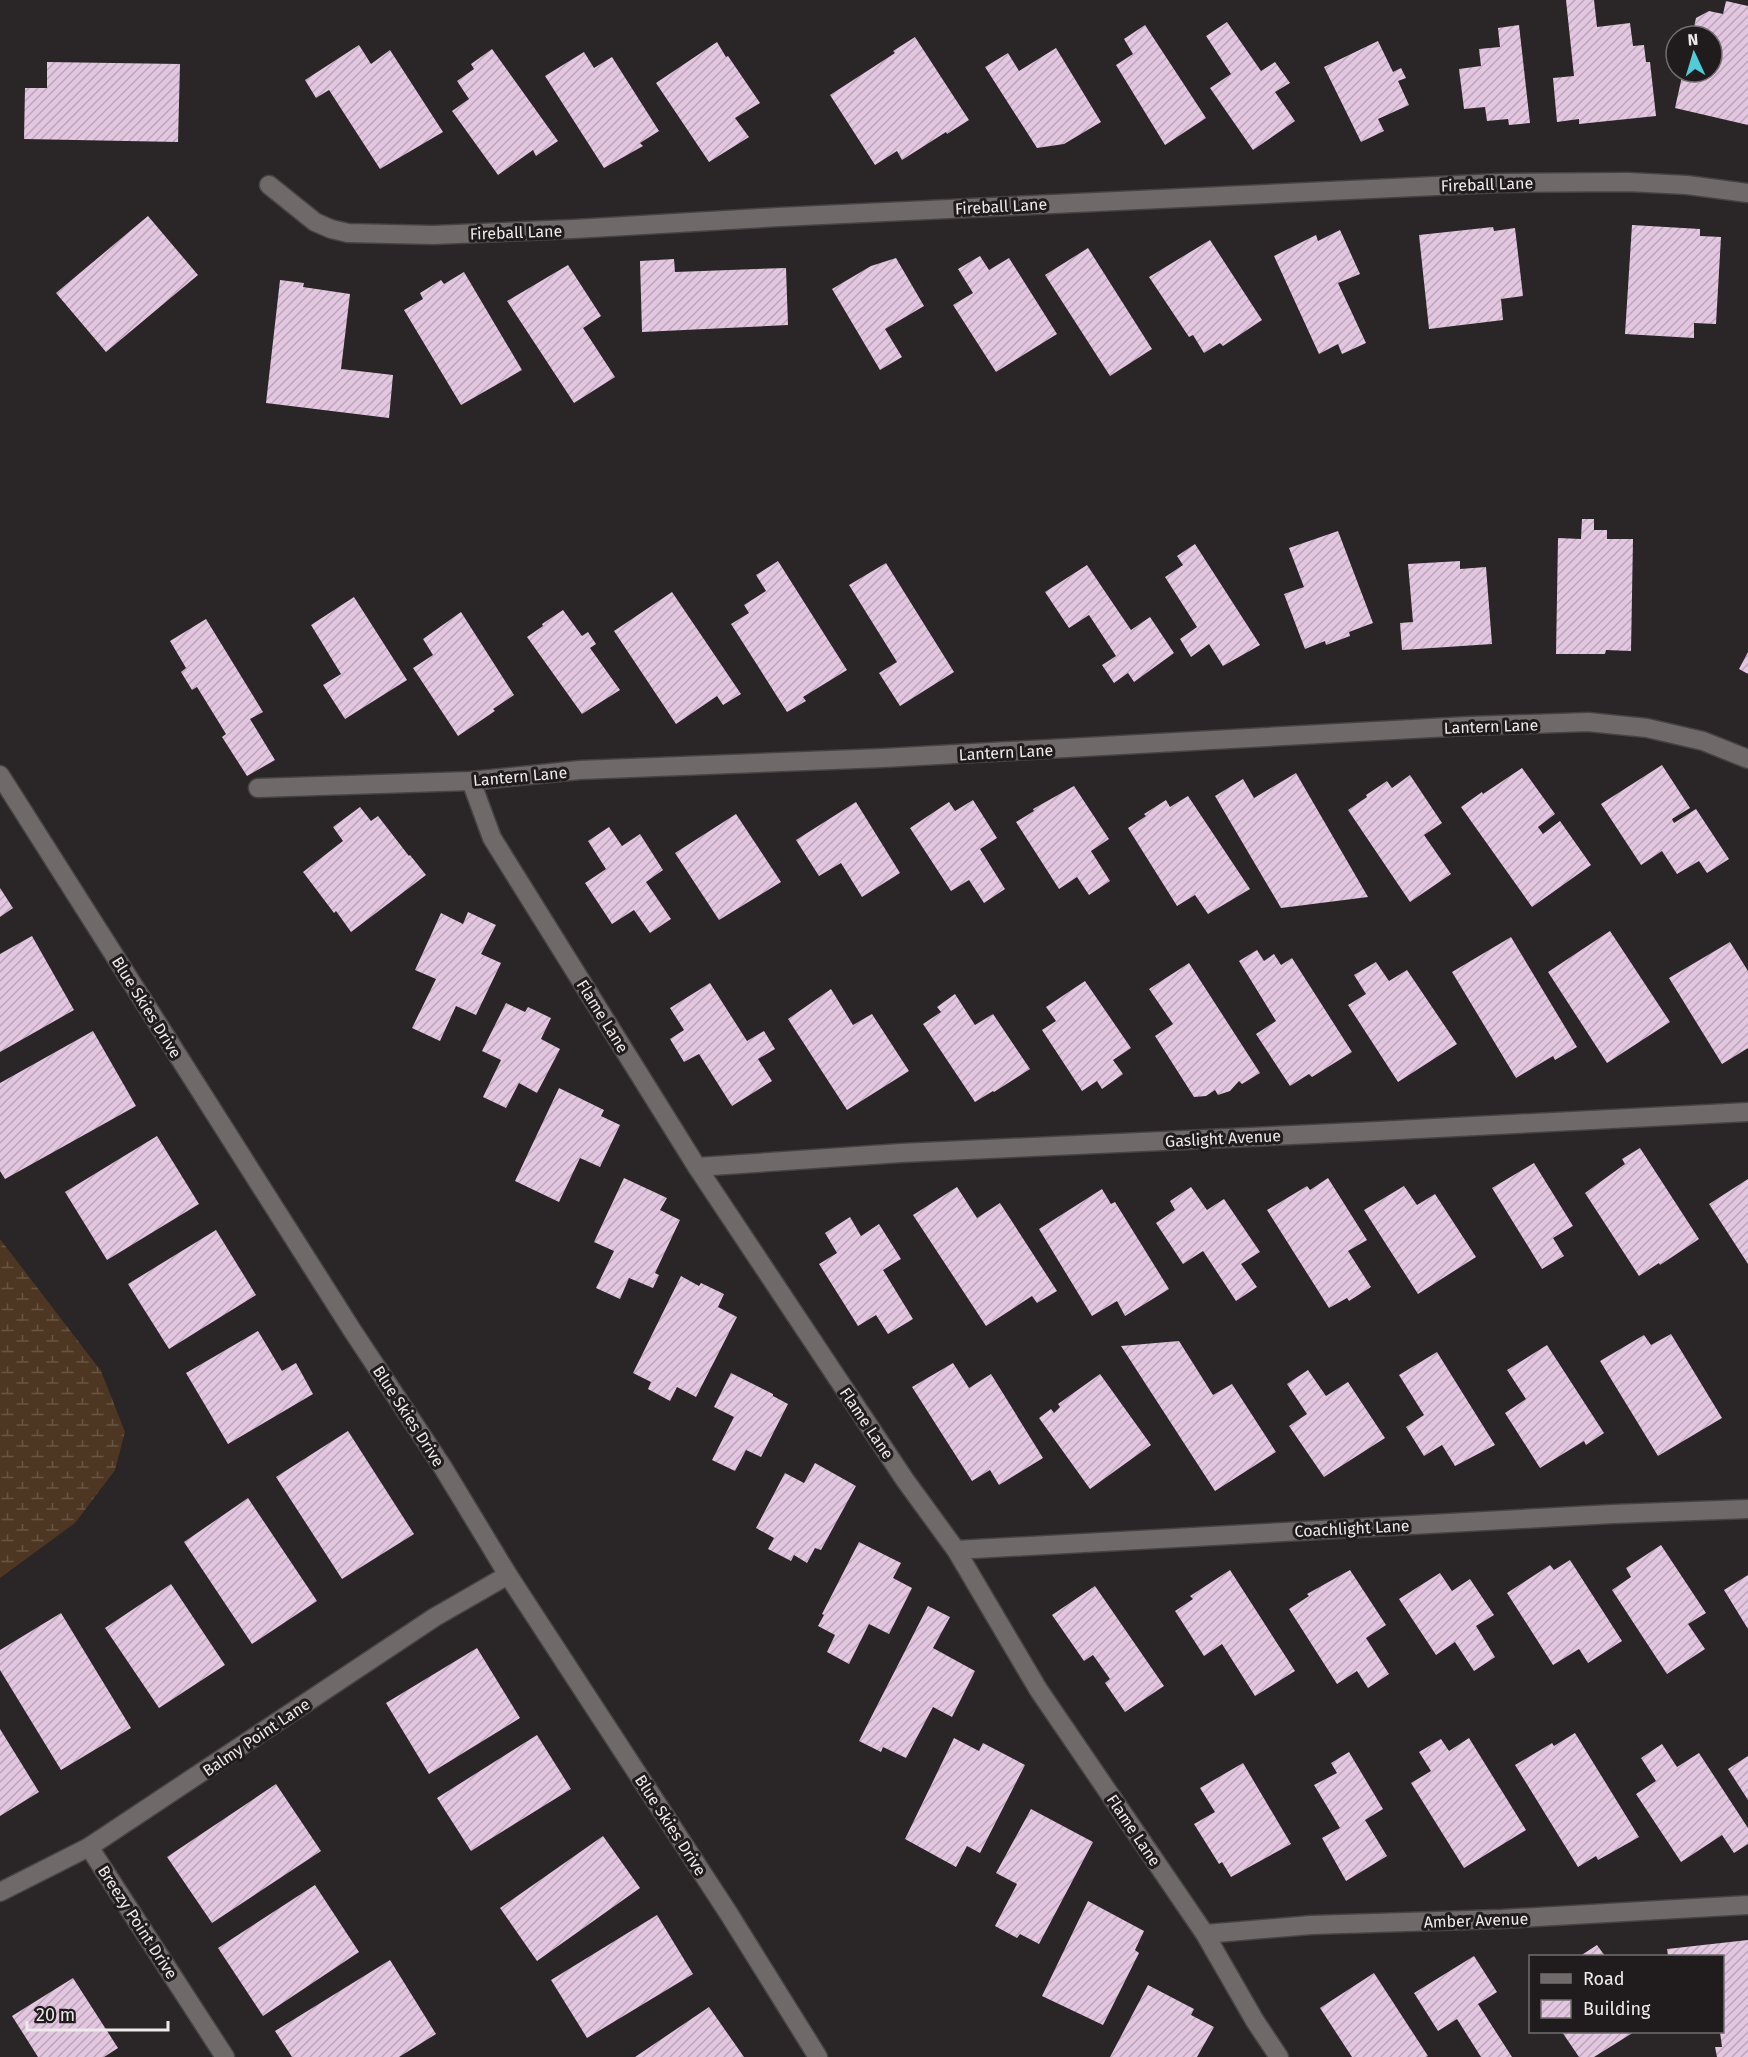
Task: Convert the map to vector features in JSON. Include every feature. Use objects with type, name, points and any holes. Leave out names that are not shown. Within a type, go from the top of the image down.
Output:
[{"type":"street","name":"Fireball Lane","points":[[269,185],[315,222],[331,229],[348,233],[433,235],[574,230],[779,217],[1500,183],[1628,182],[1687,185],[1748,193]]},
{"type":"street","name":"Lantern Lane","points":[[258,788],[471,781],[580,770],[883,758],[1588,722],[1647,728],[1703,741],[1748,759]]},
{"type":"street","name":"Blue Skies Drive","points":[[0,775],[346,1320],[442,1466],[508,1575],[722,1904],[818,2057]]},
{"type":"street","name":"Flame Lane","points":[[471,781],[492,838],[697,1167],[898,1470],[956,1550],[1038,1689],[1205,1934],[1255,2021],[1279,2057]]},
{"type":"street","name":"Gaslight Avenue","points":[[697,1167],[901,1153],[1748,1112]]},
{"type":"street","name":"Coachlight Lane","points":[[956,1550],[1613,1514],[1748,1509]]},
{"type":"street","name":"Balmy Point Lane","points":[[0,1892],[89,1847],[435,1617],[508,1575]]},
{"type":"street","name":"Breezy Point Drive","points":[[89,1847],[225,2057]]},
{"type":"street","name":"Amber Avenue","points":[[1205,1934],[1311,1925],[1502,1919],[1748,1905]]},
{"type":"green space","points":[[0,1239],[101,1371],[125,1432],[115,1470],[75,1523],[0,1578]]},
{"type":"building","points":[[1566,0],[1594,0],[1597,27],[1630,23],[1633,46],[1644,45],[1646,62],[1650,62],[1656,116],[1579,124],[1579,119],[1557,122],[1553,78],[1574,76]]},
{"type":"building","points":[[1726,1],[1748,6],[1748,125],[1675,108],[1680,84],[1724,84],[1724,24],[1695,24],[1696,18],[1709,11],[1723,14]]},
{"type":"building","points":[[1227,22],[1261,71],[1275,62],[1290,83],[1275,92],[1295,121],[1253,150],[1210,88],[1231,74],[1206,36]]},
{"type":"building","points":[[1145,25],[1206,118],[1165,145],[1116,65],[1133,54],[1124,39]]},
{"type":"building","points":[[1519,25],[1530,123],[1509,125],[1508,119],[1487,121],[1485,107],[1464,109],[1459,69],[1481,66],[1479,49],[1500,47],[1498,28]]},
{"type":"building","points":[[915,37],[969,120],[902,160],[897,151],[875,165],[830,95],[895,53],[893,51]]},
{"type":"building","points":[[1378,41],[1393,72],[1401,68],[1406,78],[1398,81],[1409,105],[1378,119],[1384,131],[1361,142],[1324,67]]},
{"type":"building","points":[[717,42],[760,103],[735,118],[749,137],[709,162],[656,83]]},
{"type":"building","points":[[359,45],[371,64],[390,50],[443,132],[380,169],[329,90],[316,98],[305,80]]},
{"type":"building","points":[[1056,48],[1101,122],[1064,144],[1037,148],[985,67],[1008,53],[1019,71]]},
{"type":"building","points":[[492,49],[558,141],[536,156],[533,150],[498,175],[452,111],[469,99],[457,81],[474,69],[471,64]]},
{"type":"building","points":[[584,52],[594,68],[612,57],[659,131],[640,143],[643,146],[604,168],[545,76]]},
{"type":"building","points":[[47,62],[180,64],[178,142],[24,139],[25,88],[47,88]]},
{"type":"building","points":[[148,216],[198,275],[106,352],[56,293]]},
{"type":"building","points":[[1632,225],[1700,229],[1700,236],[1721,237],[1716,324],[1694,323],[1694,338],[1625,334]]},
{"type":"building","points":[[1493,227],[1494,231],[1515,228],[1523,296],[1501,299],[1503,320],[1429,329],[1419,235]]},
{"type":"building","points":[[1340,230],[1360,274],[1338,283],[1366,343],[1342,354],[1338,344],[1319,354],[1274,256],[1316,235],[1318,241]]},
{"type":"building","points":[[1210,240],[1262,320],[1223,346],[1220,343],[1204,353],[1193,335],[1189,337],[1149,277]]},
{"type":"building","points":[[1088,248],[1152,349],[1110,376],[1045,275]]},
{"type":"building","points":[[980,256],[989,270],[1009,258],[1057,334],[996,372],[953,305],[973,293],[958,269]]},
{"type":"building","points":[[896,258],[924,306],[885,329],[902,357],[880,370],[832,289],[871,266]]},
{"type":"building","points":[[674,259],[675,272],[786,268],[788,325],[642,332],[640,261]]},
{"type":"building","points":[[568,265],[601,316],[583,328],[615,377],[574,403],[507,301]]},
{"type":"building","points":[[464,272],[522,370],[461,405],[404,310],[423,299],[420,293],[441,280],[444,284]]},
{"type":"building","points":[[280,280],[304,283],[303,287],[350,294],[341,369],[393,375],[389,418],[266,403]]},
{"type":"building","points":[[1582,519],[1594,519],[1594,530],[1607,530],[1607,539],[1633,539],[1631,651],[1606,650],[1605,654],[1556,654],[1558,538],[1581,539]]},
{"type":"building","points":[[1338,531],[1373,623],[1349,632],[1350,636],[1326,645],[1325,641],[1305,649],[1284,594],[1304,587],[1289,548]]},
{"type":"building","points":[[1195,544],[1260,645],[1223,666],[1209,644],[1191,657],[1180,639],[1197,627],[1165,577],[1183,565],[1177,556]]},
{"type":"building","points":[[778,561],[847,670],[803,697],[806,701],[787,712],[731,624],[749,613],[744,605],[766,591],[756,575]]},
{"type":"building","points":[[1460,561],[1460,569],[1486,567],[1492,644],[1402,650],[1400,623],[1413,622],[1408,564]]},
{"type":"building","points":[[886,563],[954,672],[900,706],[879,673],[897,662],[849,585]]},
{"type":"building","points":[[1087,565],[1131,630],[1150,617],[1174,653],[1134,682],[1128,673],[1114,683],[1102,665],[1116,656],[1089,615],[1069,628],[1045,592]]},
{"type":"building","points":[[672,592],[741,694],[723,705],[717,696],[676,724],[614,631]]},
{"type":"building","points":[[354,597],[407,680],[345,719],[323,685],[341,674],[311,625]]},
{"type":"building","points":[[563,610],[582,636],[588,632],[596,644],[590,648],[620,690],[582,714],[527,637]]},
{"type":"building","points":[[461,612],[514,695],[458,736],[413,668],[433,655],[423,639]]},
{"type":"building","points":[[206,619],[263,712],[250,719],[275,760],[247,776],[222,737],[226,734],[197,687],[192,690],[181,672],[186,668],[170,641]]},
{"type":"building","points":[[1748,652],[1748,674],[1739,669]]},
{"type":"building","points":[[1662,765],[1690,808],[1672,819],[1674,823],[1696,809],[1729,859],[1707,873],[1699,861],[1677,874],[1662,851],[1641,865],[1601,804]]},
{"type":"building","points":[[1522,768],[1555,814],[1538,827],[1543,834],[1560,821],[1591,865],[1532,907],[1461,807]]},
{"type":"building","points":[[1296,773],[1368,897],[1281,908],[1215,796],[1243,779],[1254,798]]},
{"type":"building","points":[[1410,775],[1442,823],[1424,835],[1451,874],[1410,902],[1348,810],[1387,781],[1392,788]]},
{"type":"building","points":[[1074,786],[1109,839],[1091,851],[1110,881],[1089,895],[1077,877],[1059,889],[1016,822],[1034,811],[1033,809]]},
{"type":"building","points":[[1188,796],[1250,889],[1208,914],[1195,895],[1177,906],[1128,828],[1166,800],[1170,807]]},
{"type":"building","points":[[973,800],[997,838],[980,849],[1005,889],[984,903],[969,880],[951,891],[910,828],[949,802],[955,811]]},
{"type":"building","points":[[856,802],[900,873],[862,897],[841,863],[819,876],[796,840]]},
{"type":"building","points":[[360,807],[371,821],[378,816],[426,875],[351,932],[303,872],[343,841],[333,827]]},
{"type":"building","points":[[736,814],[781,882],[719,920],[675,853]]},
{"type":"building","points":[[609,827],[622,846],[640,834],[663,870],[646,882],[671,919],[650,933],[634,910],[612,924],[585,883],[606,869],[588,841]]},
{"type":"building","points":[[0,888],[13,908],[0,917]]},
{"type":"building","points":[[468,912],[496,925],[481,954],[501,963],[476,1015],[456,1006],[440,1041],[412,1028],[436,979],[415,970],[441,913],[463,924]]},
{"type":"building","points":[[1610,931],[1670,1022],[1607,1063],[1548,972]]},
{"type":"building","points":[[32,936],[74,1010],[0,1052],[0,954]]},
{"type":"building","points":[[1511,937],[1577,1047],[1555,1060],[1553,1056],[1516,1078],[1452,972]]},
{"type":"building","points":[[1730,942],[1748,971],[1748,1048],[1722,1064],[1669,978]]},
{"type":"building","points":[[1257,950],[1264,961],[1274,954],[1281,965],[1292,958],[1352,1052],[1312,1077],[1309,1074],[1290,1086],[1256,1034],[1276,1021],[1239,961]]},
{"type":"building","points":[[1376,962],[1389,981],[1407,970],[1457,1044],[1398,1082],[1348,1005],[1366,994],[1354,975]]},
{"type":"building","points":[[1189,963],[1260,1073],[1242,1084],[1239,1081],[1230,1091],[1218,1095],[1215,1090],[1206,1096],[1194,1097],[1155,1036],[1173,1024],[1149,989]]},
{"type":"building","points":[[1085,981],[1131,1048],[1113,1060],[1123,1074],[1102,1089],[1097,1081],[1082,1091],[1042,1030],[1056,1021],[1046,1007]]},
{"type":"building","points":[[710,983],[747,1041],[764,1031],[775,1049],[758,1059],[772,1081],[732,1106],[699,1054],[684,1062],[670,1039],[684,1030],[670,1008]]},
{"type":"building","points":[[831,989],[853,1025],[872,1014],[909,1071],[847,1110],[788,1019]]},
{"type":"building","points":[[955,994],[975,1025],[993,1014],[1030,1069],[975,1102],[923,1024],[941,1012],[937,1007]]},
{"type":"building","points":[[506,1003],[525,1012],[528,1007],[551,1018],[541,1039],[560,1049],[537,1093],[519,1083],[506,1108],[483,1097],[501,1060],[482,1051]]},
{"type":"building","points":[[93,1031],[136,1106],[5,1179],[0,1171],[0,1083]]},
{"type":"building","points":[[559,1088],[604,1110],[601,1116],[620,1125],[600,1167],[580,1158],[559,1202],[515,1181]]},
{"type":"building","points":[[157,1136],[199,1204],[107,1260],[65,1192]]},
{"type":"building","points":[[1640,1148],[1699,1239],[1639,1276],[1585,1193],[1625,1164],[1622,1159]]},
{"type":"building","points":[[1534,1163],[1573,1226],[1553,1238],[1564,1256],[1542,1269],[1492,1188]]},
{"type":"building","points":[[624,1178],[667,1198],[660,1210],[680,1220],[655,1273],[659,1275],[653,1288],[629,1278],[620,1299],[596,1288],[614,1251],[594,1242]]},
{"type":"building","points":[[1328,1178],[1367,1240],[1348,1251],[1371,1287],[1349,1301],[1347,1298],[1329,1308],[1267,1210],[1307,1186],[1310,1190]]},
{"type":"building","points":[[1748,1179],[1748,1264],[1709,1204]]},
{"type":"building","points":[[1404,1186],[1417,1205],[1435,1194],[1476,1257],[1418,1294],[1364,1210]]},
{"type":"building","points":[[957,1187],[977,1218],[1000,1203],[1057,1291],[1037,1303],[1032,1296],[986,1326],[913,1215]]},
{"type":"building","points":[[1191,1187],[1207,1210],[1224,1199],[1260,1252],[1241,1264],[1257,1287],[1236,1301],[1203,1251],[1183,1264],[1156,1223],[1175,1210],[1170,1201]]},
{"type":"building","points":[[1102,1189],[1111,1204],[1115,1202],[1169,1289],[1125,1316],[1117,1301],[1092,1316],[1039,1229]]},
{"type":"building","points":[[850,1217],[861,1236],[879,1224],[901,1259],[883,1270],[913,1319],[888,1334],[876,1315],[858,1326],[819,1264],[837,1253],[825,1233]]},
{"type":"building","points":[[216,1230],[256,1295],[169,1349],[128,1284]]},
{"type":"building","points":[[681,1276],[699,1286],[701,1283],[724,1294],[718,1307],[737,1317],[696,1397],[677,1387],[670,1401],[648,1389],[651,1382],[633,1373]]},
{"type":"building","points":[[258,1331],[282,1371],[296,1363],[313,1394],[228,1444],[186,1373]]},
{"type":"building","points":[[1671,1334],[1722,1418],[1658,1456],[1600,1361],[1644,1335],[1651,1345]]},
{"type":"building","points":[[1179,1341],[1213,1395],[1232,1384],[1276,1452],[1215,1491],[1121,1346]]},
{"type":"building","points":[[1547,1345],[1604,1433],[1586,1445],[1584,1441],[1540,1468],[1505,1413],[1526,1399],[1507,1370]]},
{"type":"building","points":[[1437,1352],[1495,1445],[1455,1466],[1442,1445],[1424,1456],[1406,1427],[1424,1415],[1399,1375]]},
{"type":"building","points":[[953,1363],[969,1388],[991,1374],[1043,1458],[999,1485],[990,1470],[972,1481],[912,1387]]},
{"type":"building","points":[[1308,1370],[1326,1396],[1348,1382],[1385,1438],[1324,1477],[1289,1426],[1307,1414],[1287,1384]]},
{"type":"building","points":[[731,1373],[788,1404],[761,1457],[746,1450],[735,1471],[712,1460],[734,1417],[714,1407]]},
{"type":"building","points":[[1100,1374],[1151,1445],[1090,1489],[1039,1418],[1051,1409],[1054,1413],[1060,1407],[1058,1404]]},
{"type":"building","points":[[348,1431],[414,1534],[342,1579],[276,1477]]},
{"type":"building","points":[[815,1463],[856,1486],[821,1550],[815,1548],[807,1563],[794,1555],[791,1561],[768,1549],[774,1538],[756,1528],[785,1473],[804,1483]]},
{"type":"building","points":[[248,1498],[317,1601],[252,1644],[184,1542]]},
{"type":"building","points":[[859,1542],[901,1563],[893,1578],[912,1588],[889,1634],[869,1624],[849,1664],[827,1652],[835,1635],[818,1626]]},
{"type":"building","points":[[1661,1545],[1706,1613],[1688,1624],[1705,1649],[1667,1674],[1612,1590],[1631,1577],[1626,1568]]},
{"type":"building","points":[[1570,1560],[1622,1641],[1588,1663],[1579,1649],[1553,1665],[1507,1593],[1550,1565],[1554,1570]]},
{"type":"building","points":[[1230,1570],[1295,1671],[1255,1696],[1222,1644],[1204,1656],[1175,1611],[1193,1599],[1190,1596]]},
{"type":"building","points":[[1350,1570],[1386,1625],[1366,1638],[1389,1674],[1368,1688],[1357,1671],[1337,1684],[1289,1609],[1309,1596],[1307,1594]]},
{"type":"building","points":[[1440,1573],[1452,1591],[1470,1579],[1494,1615],[1476,1626],[1495,1657],[1474,1671],[1455,1642],[1436,1655],[1399,1599]]},
{"type":"building","points":[[1748,1575],[1748,1629],[1724,1590]]},
{"type":"building","points":[[171,1584],[225,1665],[159,1708],[105,1628]]},
{"type":"building","points":[[1095,1586],[1164,1686],[1125,1712],[1105,1683],[1110,1679],[1093,1655],[1084,1661],[1052,1615]]},
{"type":"building","points":[[928,1606],[950,1617],[933,1648],[975,1671],[952,1717],[933,1707],[906,1758],[883,1747],[881,1752],[859,1741]]},
{"type":"building","points":[[61,1613],[131,1728],[61,1770],[0,1670],[0,1650]]},
{"type":"building","points":[[477,1648],[520,1718],[429,1774],[386,1703]]},
{"type":"building","points":[[0,1729],[39,1792],[0,1816]]},
{"type":"building","points":[[1575,1733],[1639,1837],[1598,1860],[1596,1856],[1578,1867],[1515,1765],[1552,1743],[1554,1746]]},
{"type":"building","points":[[537,1735],[571,1789],[471,1851],[437,1798]]},
{"type":"building","points":[[954,1738],[979,1751],[983,1743],[1025,1765],[980,1853],[967,1846],[956,1867],[905,1839]]},
{"type":"building","points":[[1469,1738],[1526,1830],[1464,1868],[1411,1783],[1431,1771],[1419,1752],[1441,1739],[1449,1751]]},
{"type":"building","points":[[1662,1744],[1677,1767],[1699,1753],[1748,1828],[1748,1844],[1734,1853],[1722,1835],[1681,1862],[1636,1794],[1656,1781],[1641,1758]]},
{"type":"building","points":[[1349,1752],[1383,1809],[1365,1820],[1387,1856],[1346,1881],[1322,1838],[1340,1828],[1314,1785],[1337,1773],[1331,1763]]},
{"type":"building","points":[[1748,1756],[1748,1800],[1728,1769]]},
{"type":"building","points":[[1243,1763],[1291,1844],[1231,1877],[1222,1862],[1219,1864],[1194,1824],[1215,1812],[1200,1788]]},
{"type":"building","points":[[276,1784],[321,1851],[212,1923],[167,1857]]},
{"type":"building","points":[[1031,1809],[1093,1842],[1039,1944],[1020,1934],[1017,1938],[995,1926],[1017,1884],[996,1873]]},
{"type":"building","points":[[603,1836],[640,1888],[537,1961],[500,1908]]},
{"type":"building","points":[[315,1885],[359,1952],[263,2016],[218,1948]]},
{"type":"building","points":[[1088,1901],[1144,1931],[1135,1950],[1139,1953],[1103,2025],[1042,1996]]},
{"type":"building","points":[[657,1915],[693,1974],[587,2038],[551,1980]]},
{"type":"building","points":[[1748,1940],[1748,2057],[1717,2057],[1715,2047],[1722,2047],[1720,2033],[1724,2033],[1724,1955],[1668,1955],[1667,1949]]},
{"type":"building","points":[[1597,1945],[1604,1955],[1582,1955]]},
{"type":"building","points":[[1474,1956],[1497,1992],[1478,2004],[1512,2057],[1481,2057],[1457,2019],[1438,2031],[1414,1993]]},
{"type":"building","points":[[390,1960],[436,2034],[399,2057],[292,2057],[275,2031]]},
{"type":"building","points":[[1374,1973],[1428,2056],[1352,2057],[1320,2008]]},
{"type":"building","points":[[73,1978],[118,2048],[104,2057],[38,2057],[12,2016]]},
{"type":"building","points":[[1148,1985],[1194,2009],[1191,2015],[1214,2027],[1197,2057],[1110,2057]]},
{"type":"building","points":[[709,2007],[744,2057],[635,2057]]},
{"type":"building","points":[[1563,2033],[1632,2033],[1594,2057],[1579,2057]]}]
